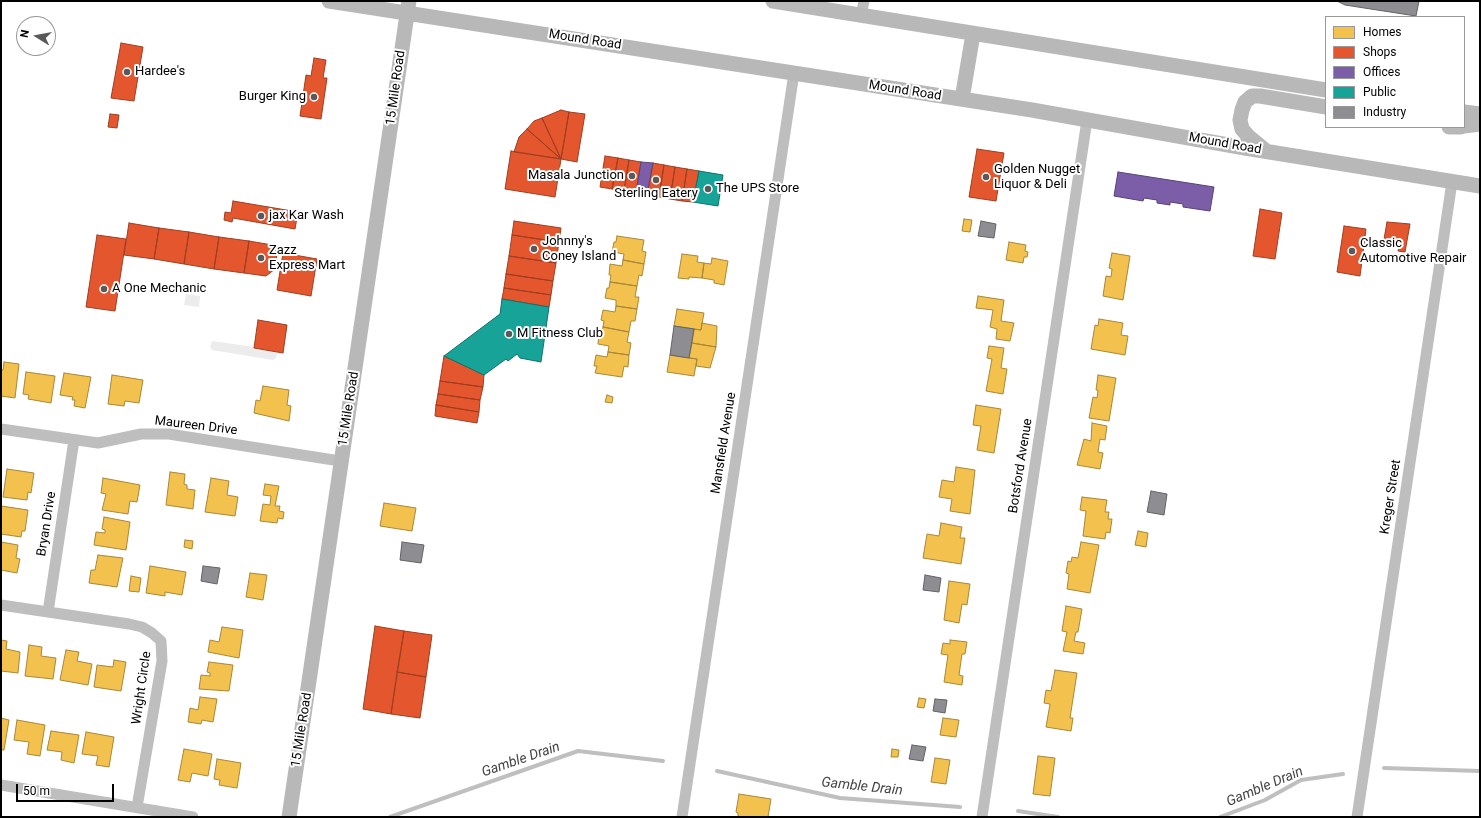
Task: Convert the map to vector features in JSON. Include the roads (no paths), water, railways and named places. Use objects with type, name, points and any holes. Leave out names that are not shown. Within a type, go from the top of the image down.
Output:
[{"type":"main road","name":"Mound Road","points":[[330,1],[408,7],[794,73],[962,99],[1268,152],[1480,186]]},
{"type":"main road","points":[[773,1],[1325,90]]},
{"type":"main road","name":"15 Mile Road","points":[[289,817],[340,461],[408,7]]},
{"type":"main road","points":[[962,99],[973,34]]},
{"type":"main road","points":[[1268,152],[1248,136],[1242,129],[1240,120],[1242,110],[1245,102],[1252,96],[1325,107]]},
{"type":"main road","points":[[1465,112],[1480,114]]},
{"type":"main road","points":[[1465,126],[1480,124]]},
{"type":"street","points":[[862,16],[864,1]]},
{"type":"street","name":"Mansfield Avenue","points":[[682,817],[794,73]]},
{"type":"street","name":"Botsford Avenue","points":[[982,817],[1087,120]]},
{"type":"street","name":"Kreger Street","points":[[1357,817],[1452,182]]},
{"type":"street","name":"Maureen Drive","points":[[1,429],[98,443],[141,434],[162,433],[340,461]]},
{"type":"street","name":"Bryan Drive","points":[[48,612],[74,440]]},
{"type":"street","name":"Wright Circle","points":[[1,605],[142,627],[152,633],[161,642],[163,652],[161,670],[137,807]]},
{"type":"street","points":[[1,785],[193,817]]},
{"type":"waterway","name":"Gamble Drain","points":[[390,817],[578,751],[663,761]]},
{"type":"waterway","name":"Gamble Drain","points":[[1384,768],[1480,771]]},
{"type":"waterway","name":"Gamble Drain","points":[[717,771],[840,798],[960,807]]},
{"type":"waterway","name":"Gamble Drain","points":[[1220,817],[1265,800],[1301,780],[1343,774]]},
{"type":"waterway","name":"Gamble Drain","points":[[1018,811],[1058,817]]},
{"type":"place","name":"Hardee's","points":[[127,72]]},
{"type":"place","name":"Burger King","points":[[314,97]]},
{"type":"place","name":"Masala Junction","points":[[632,176]]},
{"type":"place","name":"Golden Nugget Liquor & Deli","points":[[986,177]]},
{"type":"place","name":"Sterling Eatery","points":[[656,180]]},
{"type":"place","name":"The UPS Store","points":[[708,189]]},
{"type":"place","name":"jax Kar Wash","points":[[261,216]]},
{"type":"place","name":"Johnny's Coney Island","points":[[534,249]]},
{"type":"place","name":"Classic Automotive Repair","points":[[1352,251]]},
{"type":"place","name":"Zazz Express Mart","points":[[261,258]]},
{"type":"place","name":"A One Mechanic","points":[[104,289]]},
{"type":"place","name":"M Fitness Club","points":[[509,334]]}]
